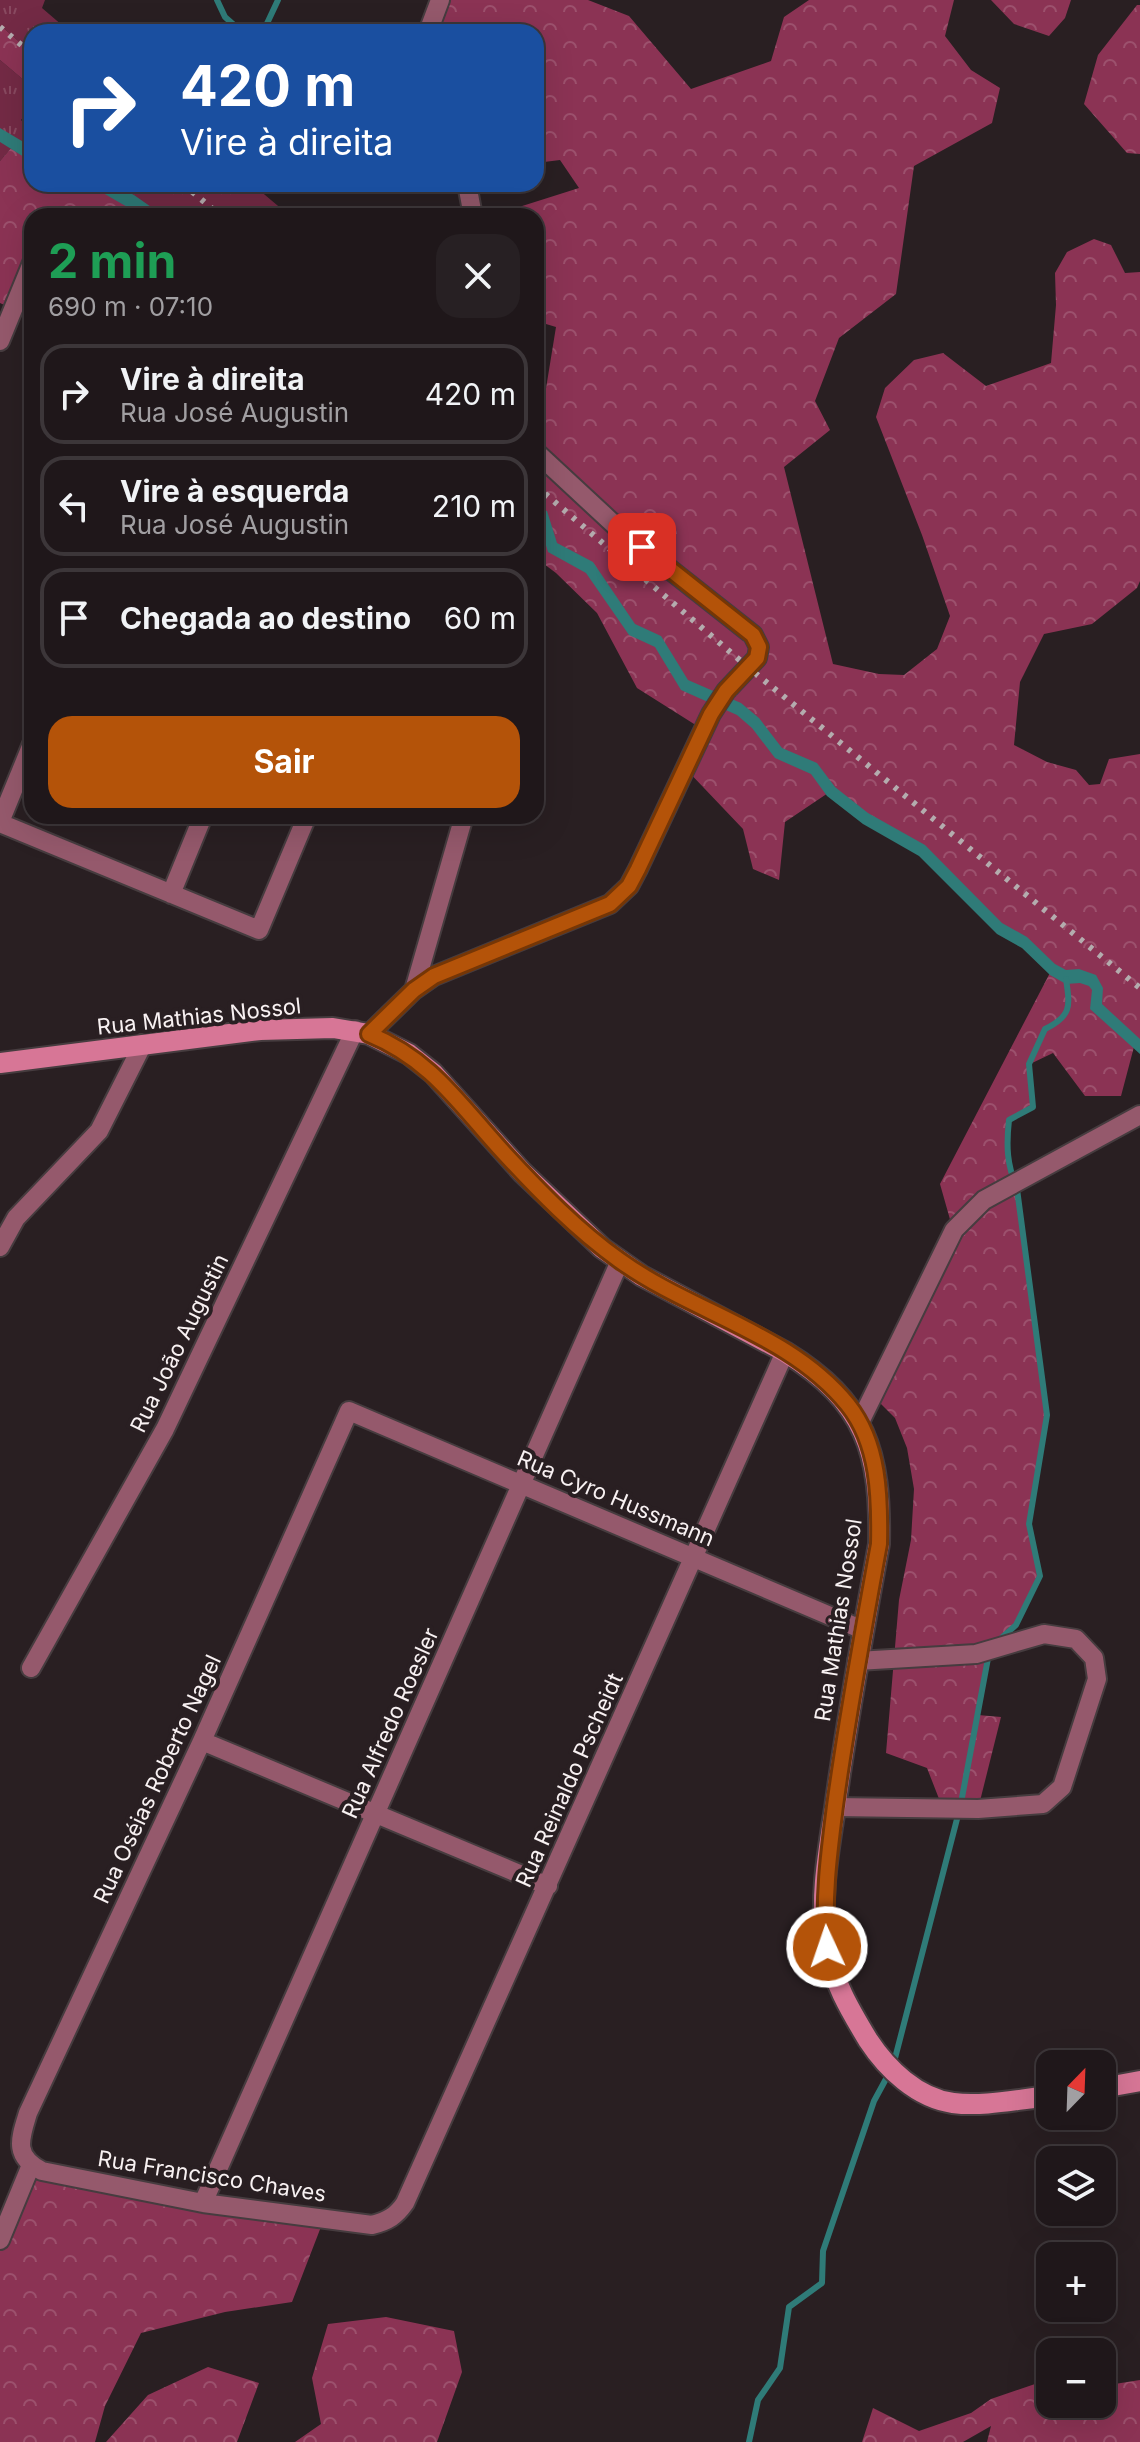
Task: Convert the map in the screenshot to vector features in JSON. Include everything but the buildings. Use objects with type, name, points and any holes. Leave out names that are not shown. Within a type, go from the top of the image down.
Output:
[{"type":"street","points":[[431,24],[440,0]]},
{"type":"street","points":[[0,341],[24,282]]},
{"type":"street","points":[[362,1032],[414,990],[456,965],[593,911],[620,896],[638,869],[711,714],[726,691],[757,658],[759,647],[753,635],[620,530],[544,459]]},
{"type":"street","points":[[24,764],[0,822],[259,930],[304,824]]},
{"type":"street","points":[[171,894],[200,824]]},
{"type":"street","points":[[414,990],[462,824]]},
{"type":"street","name":"Rua Mathias Nossol","points":[[0,1063],[282,1029],[333,1028],[362,1032],[409,1054],[433,1073],[522,1172],[584,1232],[620,1261],[642,1276],[785,1352],[827,1383],[860,1422],[874,1465],[880,1513],[879,1544],[857,1661],[825,1889],[827,1947],[839,1992],[875,2050],[889,2068],[909,2085],[952,2103],[1036,2097]]},
{"type":"street","name":"Rua João Augustin","points":[[31,1668],[165,1429],[362,1032]]},
{"type":"street","points":[[0,1247],[16,1218],[99,1131],[143,1044]]},
{"type":"street","points":[[860,1422],[954,1230],[984,1200],[1140,1115]]},
{"type":"street","name":"Rua Alfredo Roesler","points":[[203,2203],[620,1261]]},
{"type":"street","name":"Rua Reinaldo Pscheidt","points":[[386,2221],[397,2214],[405,2203],[785,1352]]},
{"type":"street","name":"Rua Cyro Hussmann","points":[[349,1411],[863,1630]]},
{"type":"street","name":"Rua Oséias Roberto Nagel","points":[[31,2165],[23,2157],[21,2147],[28,2113],[202,1741],[349,1411]]},
{"type":"street","points":[[835,1807],[978,1809],[1043,1804],[1062,1787],[1097,1679],[1094,1658],[1076,1639],[1044,1634],[976,1654],[857,1661]]},
{"type":"street","points":[[202,1741],[548,1886]]},
{"type":"street","points":[[1116,2085],[1140,2081]]},
{"type":"street","points":[[0,2240],[31,2165]]},
{"type":"street","name":"Rua Francisco Chaves","points":[[31,2165],[42,2171],[203,2203],[372,2225],[386,2221]]},
{"type":"green space","points":[[0,0],[45,0],[42,8],[61,24],[24,24],[24,46],[0,25]]},
{"type":"green space","points":[[440,0],[588,0],[629,16],[691,89],[771,61],[784,17],[809,0],[954,0],[945,36],[971,70],[1000,88],[992,123],[914,166],[896,294],[839,338],[815,401],[830,430],[784,467],[833,664],[879,674],[904,675],[937,649],[950,616],[876,417],[885,388],[914,360],[943,353],[986,386],[1051,363],[1056,305],[1055,273],[1067,252],[1094,239],[1111,245],[1125,273],[1140,272],[1140,581],[1137,588],[1092,624],[1044,634],[1020,682],[1014,745],[1047,762],[1076,770],[1089,785],[1100,784],[1109,759],[1140,754],[1140,1047],[1135,1043],[1121,1096],[1085,1096],[1053,1053],[1030,1064],[1033,1107],[1009,1121],[1008,1155],[1017,1189],[1047,1415],[1029,1524],[1040,1576],[1016,1625],[990,1648],[978,1715],[1001,1717],[978,1809],[943,1809],[927,1768],[886,1753],[899,1600],[911,1540],[914,1489],[907,1448],[895,1418],[873,1396],[953,1230],[940,1184],[1052,969],[999,927],[922,850],[831,791],[785,822],[779,880],[753,869],[743,829],[684,767],[702,729],[637,688],[597,613],[544,564],[544,401],[556,327],[544,323],[544,208],[516,208],[579,188],[560,160],[544,162],[544,24],[431,24]]},
{"type":"green space","points":[[991,0],[1071,0],[1065,18],[1049,36],[1014,24]]},
{"type":"green space","points":[[1140,5],[1140,154],[1127,153],[1084,104],[1098,55]]},
{"type":"green space","points":[[0,25],[24,46],[24,80],[0,60]]},
{"type":"green space","points":[[0,60],[24,80],[24,116],[21,120],[24,123],[24,148],[16,142],[0,161]]},
{"type":"green space","points":[[16,142],[24,148],[24,192],[114,192],[140,208],[24,208],[24,282],[13,309],[0,303],[0,161]]},
{"type":"green space","points":[[114,192],[262,192],[280,208],[140,208]]},
{"type":"green space","points":[[31,2165],[324,2219],[292,2302],[225,2312],[141,2333],[105,2406],[95,2442],[0,2442],[0,2240]]},
{"type":"green space","points":[[386,2317],[454,2331],[462,2372],[437,2442],[295,2442],[321,2424],[312,2378],[328,2324]]},
{"type":"green space","points":[[208,2367],[259,2383],[237,2442],[106,2442],[148,2395]]},
{"type":"green space","points":[[1140,2380],[1140,2442],[987,2442],[991,2426],[963,2442],[862,2442],[873,2408],[919,2431],[971,2413],[991,2399],[1035,2384],[1036,2418],[1116,2418],[1116,2384]]},
{"type":"water","points":[[0,128],[24,142],[24,157],[0,142]]},
{"type":"water","points":[[101,192],[128,192],[153,208],[129,208]]},
{"type":"water","points":[[544,510],[557,543],[593,562],[635,624],[661,636],[688,680],[741,703],[759,718],[782,748],[817,763],[835,787],[868,813],[925,845],[1002,923],[1027,937],[1055,964],[1066,970],[1079,969],[1096,975],[1103,988],[1102,1004],[1140,1039],[1140,1054],[1090,1009],[1092,990],[1089,986],[1066,984],[1050,975],[1022,948],[997,934],[919,856],[863,824],[827,796],[811,774],[775,758],[752,728],[737,715],[681,690],[655,647],[629,635],[586,573],[548,552],[544,538]]},
{"type":"waterway","points":[[217,0],[225,17],[233,24]]},
{"type":"waterway","points":[[267,24],[278,0]]},
{"type":"waterway","points":[[998,1641],[1016,1625],[1040,1576],[1029,1524],[1047,1415],[1017,1189],[1008,1155],[1009,1120],[1033,1107],[1029,1064],[1045,1029],[1065,1015],[1068,1003],[1066,979]]},
{"type":"waterway","points":[[961,1803],[989,1653]]},
{"type":"waterway","points":[[749,2442],[758,2400],[780,2368],[789,2307],[822,2283],[823,2251],[874,2101],[893,2066],[957,1819]]},
{"type":"railway","points":[[0,27],[24,47]]},
{"type":"railway","points":[[192,192],[212,208]]},
{"type":"railway","points":[[544,493],[749,668],[1140,988]]},
{"type":"route","points":[[642,547],[753,635],[759,647],[757,658],[726,691],[702,729],[638,869],[620,896],[610,904],[434,976],[414,990],[369,1034],[409,1054],[433,1073],[522,1172],[602,1248],[642,1276],[804,1363],[834,1389],[860,1422],[874,1465],[880,1513],[879,1544],[840,1761],[828,1852],[824,1918],[827,1947]]}]
